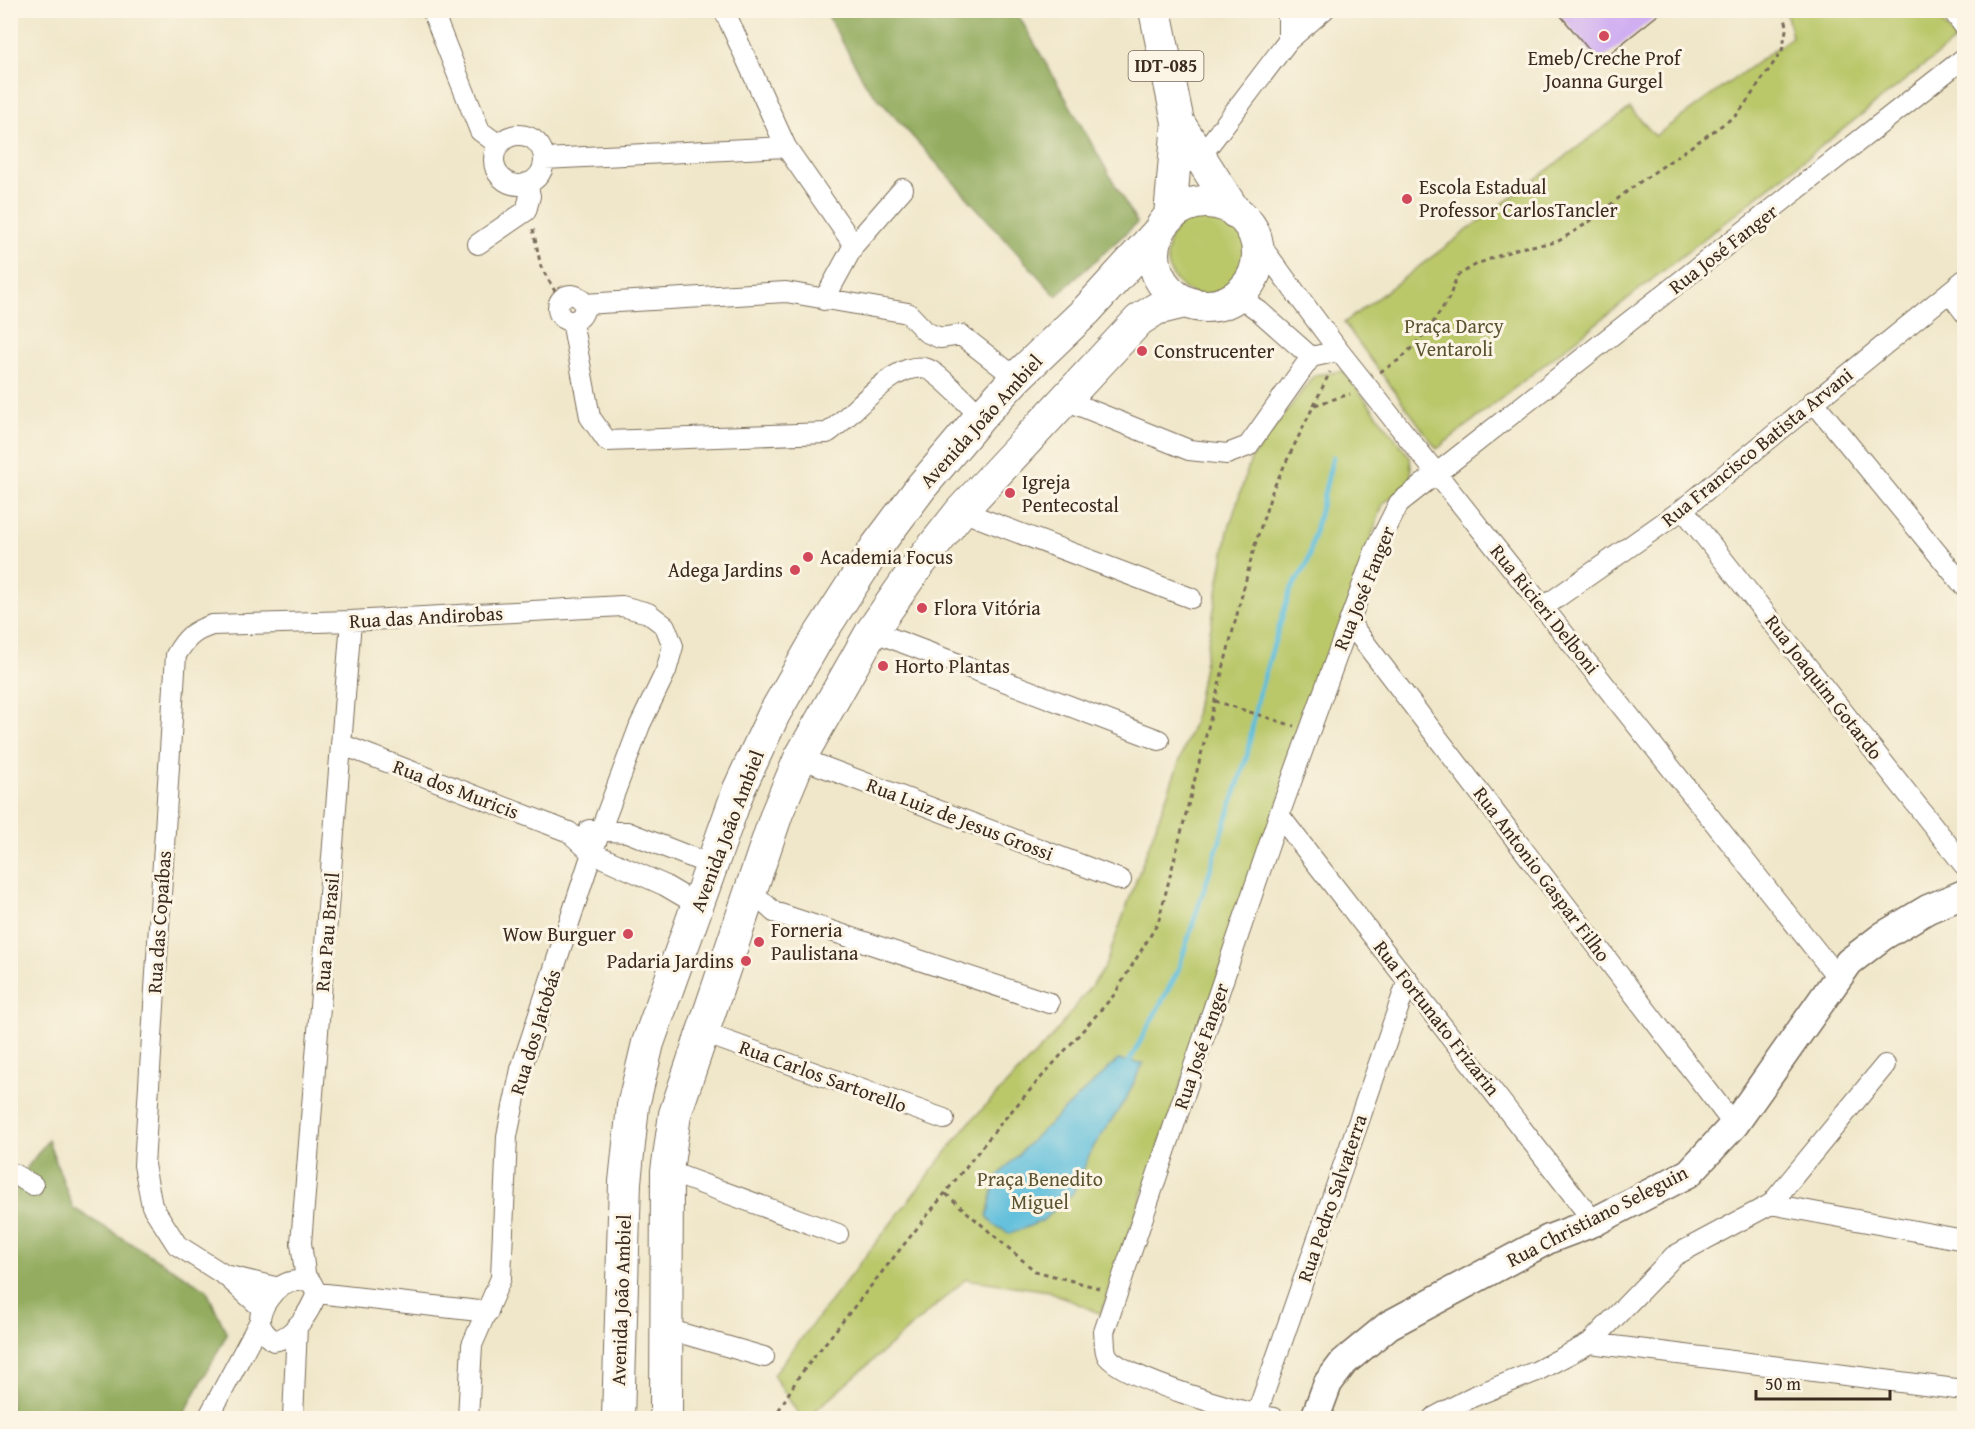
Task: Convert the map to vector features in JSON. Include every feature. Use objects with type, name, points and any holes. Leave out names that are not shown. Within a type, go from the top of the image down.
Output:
[{"type":"main road","name":"IDT-085","points":[[1155,10],[1187,165]]},
{"type":"main road","points":[[1185,302],[1171,292],[1160,279],[1154,263],[1154,246],[1187,165],[1248,224],[1255,238],[1258,255],[1255,272],[1237,295]]},
{"type":"main road","name":"Avenida João Ambiel","points":[[618,1419],[625,1182],[633,1106],[648,1043],[711,865],[739,789],[774,714],[817,639],[877,546],[922,486],[981,416],[1016,378],[1086,311],[1165,223],[1184,207],[1202,202],[1220,204],[1236,212]]},
{"type":"main road","name":"Avenida João Ambiel","points":[[666,1419],[667,1171],[675,1114],[738,923],[777,813],[800,758],[872,631],[913,572],[962,511],[1063,399],[1139,320],[1156,309],[1185,302],[1202,306],[1219,304],[1237,295]]},
{"type":"main road","points":[[711,865],[737,874],[750,890]]},
{"type":"main road","name":"Rua Christiano Seleguin","points":[[1315,1419],[1328,1383],[1344,1362],[1375,1335],[1549,1239],[1594,1222],[1689,1173],[1734,1125],[1849,962],[1883,936],[1928,909],[1965,894]]},
{"type":"main road","points":[[698,906],[718,925],[728,927],[738,923]]},
{"type":"street","points":[[432,10],[480,131],[499,145]]},
{"type":"street","points":[[724,10],[786,147],[854,245]]},
{"type":"street","points":[[1288,10],[1288,41]]},
{"type":"street","points":[[1187,165],[1288,41],[1323,10]]},
{"type":"street","points":[[1952,10],[1965,26]]},
{"type":"street","name":"Rua José Fanger","points":[[1265,1417],[1121,1370],[1107,1356],[1104,1332],[1279,815],[1375,551],[1400,504],[1965,58]]},
{"type":"street","points":[[511,136],[526,136],[539,145],[544,159],[540,174],[527,183],[512,183],[499,175],[494,160],[499,145],[511,136]]},
{"type":"street","points":[[544,159],[786,147]]},
{"type":"street","points":[[478,244],[526,211],[530,195],[527,183]]},
{"type":"street","points":[[824,300],[854,245],[903,189]]},
{"type":"street","name":"Rua Ricieri Delboni","points":[[1255,238],[1339,351],[1437,476],[1545,606],[1838,978]]},
{"type":"street","points":[[1957,286],[1965,312]]},
{"type":"street","name":"Rua Francisco Batista Arvani","points":[[1545,606],[1683,509],[1957,286]]},
{"type":"street","points":[[572,321],[561,316],[558,305],[560,300],[570,295],[576,296],[584,304],[786,292],[908,313],[926,332],[940,338],[961,335],[1016,378]]},
{"type":"street","points":[[1237,295],[1259,311],[1311,357]]},
{"type":"street","points":[[572,321],[582,315],[584,304]]},
{"type":"street","points":[[572,321],[590,417],[607,441],[828,433],[843,423],[884,381],[911,368],[931,370],[981,416]]},
{"type":"street","points":[[1063,399],[1189,450],[1227,454],[1248,446],[1311,357],[1339,351]]},
{"type":"street","points":[[1813,402],[1965,586]]},
{"type":"street","name":"Rua Joaquim Gotardo","points":[[1683,509],[1965,865]]},
{"type":"street","points":[[962,511],[1191,598]]},
{"type":"street","name":"Rua das Andirobas","points":[[185,639],[197,630],[212,625],[351,621],[622,606],[648,613],[665,626]]},
{"type":"street","name":"Rua Pau Brasil","points":[[300,1290],[301,1243],[343,745],[351,621]]},
{"type":"street","name":"Rua Antonio Gaspar Filho","points":[[1349,622],[1734,1125]]},
{"type":"street","name":"Rua dos Jatobás","points":[[468,1419],[472,1345],[501,1278],[507,1136],[520,1069],[601,828],[640,725],[666,671],[673,646],[665,626]]},
{"type":"street","points":[[872,631],[1159,740]]},
{"type":"street","name":"Rua das Copaíbas","points":[[185,639],[176,655],[144,1165],[152,1206],[177,1245],[226,1276]]},
{"type":"street","name":"Rua dos Muricis","points":[[343,745],[569,832],[592,853],[664,885],[698,906]]},
{"type":"street","name":"Rua Luiz de Jesus Grossi","points":[[800,758],[1121,880]]},
{"type":"street","name":"Rua Fortunato Frizarin","points":[[1279,815],[1594,1222]]},
{"type":"street","name":"Rua dos Muricis","points":[[569,832],[601,828],[627,832],[711,865]]},
{"type":"street","points":[[750,890],[774,912],[1049,1003]]},
{"type":"street","points":[[738,923],[774,912]]},
{"type":"street","name":"Rua Pedro Salvaterra","points":[[1265,1417],[1408,980]]},
{"type":"street","name":"Rua Carlos Sartorello","points":[[701,1032],[944,1119]]},
{"type":"street","points":[[1433,1419],[1472,1397],[1537,1371],[1590,1343],[1674,1256],[1771,1204],[1885,1065]]},
{"type":"street","points":[[667,1171],[838,1234]]},
{"type":"street","points":[[10,1172],[33,1185]]},
{"type":"street","points":[[1771,1204],[1965,1240]]},
{"type":"street","points":[[226,1276],[347,1298],[488,1312]]},
{"type":"street","points":[[226,1276],[261,1315],[262,1330],[278,1340],[296,1368]]},
{"type":"street","points":[[208,1419],[261,1315],[300,1290]]},
{"type":"street","points":[[293,1419],[300,1290]]},
{"type":"street","points":[[236,1364],[278,1340],[297,1326]]},
{"type":"street","points":[[667,1329],[764,1357]]},
{"type":"street","points":[[1590,1343],[1965,1390]]},
{"type":"street","points":[[1448,1419],[1472,1397]]},
{"type":"path","points":[[1315,405],[1350,395],[1401,358],[1429,329],[1449,298],[1457,276],[1478,264],[1519,248],[1557,242],[1589,222],[1630,189],[1738,114],[1782,51],[1787,25],[1782,10]]},
{"type":"path","points":[[526,211],[532,224],[542,267],[560,300]]},
{"type":"path","points":[[774,1419],[799,1376],[1001,1123],[1114,994],[1158,923],[1266,512],[1288,455],[1315,405],[1339,351]]},
{"type":"path","points":[[1215,701],[1309,731]]},
{"type":"path","points":[[946,1194],[1035,1271],[1093,1288],[1120,1286]]},
{"type":"green space","points":[[825,11],[1016,11],[1137,223],[1056,296],[867,86]]},
{"type":"green space","name":"Praça Darcy Ventaroli","points":[[1786,11],[1933,11],[1956,40],[1437,449],[1344,323],[1630,108],[1655,136],[1792,37]]},
{"type":"green space","points":[[1208,214],[1224,217],[1237,226],[1246,239],[1249,255],[1246,271],[1237,284],[1224,293],[1208,296],[1192,293],[1179,284],[1170,271],[1167,255],[1170,239],[1179,226],[1192,217]]},
{"type":"green space","name":"Praça Benedito Miguel","points":[[1343,371],[1410,457],[1412,480],[1383,504],[1101,1314],[1049,1291],[966,1279],[807,1418],[801,1418],[773,1375],[969,1123],[1052,1037],[1104,969],[1194,721],[1228,531],[1251,459],[1314,375]]},
{"type":"green space","points":[[48,1140],[73,1208],[206,1289],[227,1334],[182,1418],[11,1418],[10,1185],[13,1186]]},
{"type":"water","points":[[1118,1060],[1143,1063],[1126,1099],[1092,1149],[1073,1193],[1042,1221],[1010,1234],[994,1225],[987,1216],[996,1178],[1032,1140]]},
{"type":"building","name":"Emeb/Creche Prof Joanna Gurgel","points":[[1556,10],[1664,10],[1599,62]]},
{"type":"waterway","points":[[1129,1062],[1177,973],[1247,756],[1258,697],[1290,591],[1307,564],[1333,457]]},
{"type":"place","name":"Emeb/Creche Prof Joanna Gurgel","points":[[1604,36]]},
{"type":"place","name":"Escola Estadual Professor CarlosTancler","points":[[1407,199]]},
{"type":"place","name":"Construcenter","points":[[1142,351]]},
{"type":"place","name":"Igreja Pentecostal","points":[[1010,493]]},
{"type":"place","name":"Academia Focus","points":[[808,557]]},
{"type":"place","name":"Adega Jardins","points":[[795,570]]},
{"type":"place","name":"Flora Vitória","points":[[922,608]]},
{"type":"place","name":"Horto Plantas","points":[[883,666]]},
{"type":"place","name":"Wow Burguer","points":[[628,934]]},
{"type":"place","name":"Forneria Paulistana","points":[[759,942]]},
{"type":"place","name":"Padaria Jardins","points":[[746,961]]}]
